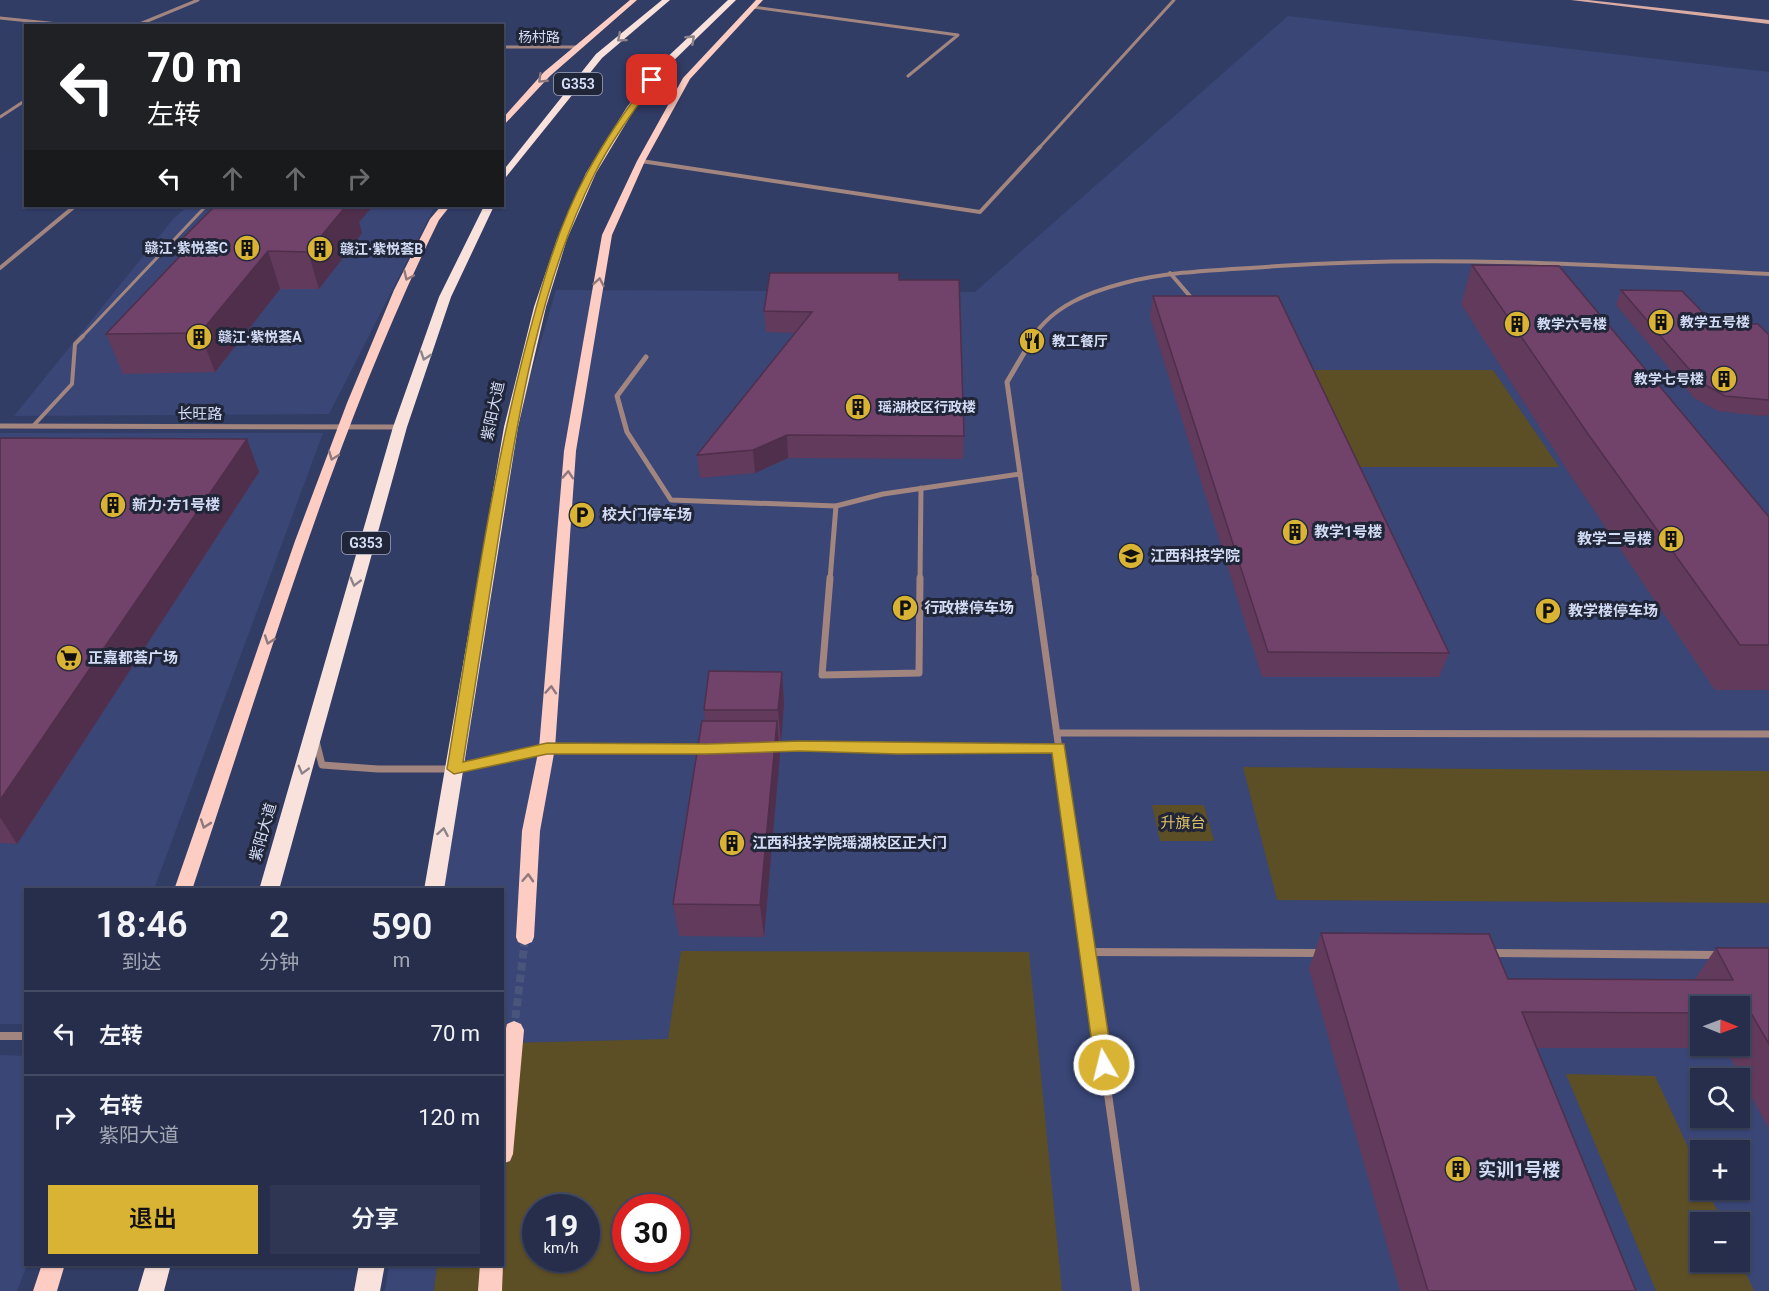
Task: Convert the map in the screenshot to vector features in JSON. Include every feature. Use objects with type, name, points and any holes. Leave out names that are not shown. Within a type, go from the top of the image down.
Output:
[{"type":"highway","name":"G353","points":[[504,176],[599,56],[666,0]]},
{"type":"highway","name":"紫阳大道","points":[[434,888],[511,427],[540,307],[562,239],[591,174],[630,109],[664,65],[732,0]]},
{"type":"highway","name":"紫阳大道","points":[[271,888],[400,427],[445,297],[489,207]]},
{"type":"highway","points":[[151,1291],[158,1266]]},
{"type":"highway","points":[[367,1291],[372,1266]]},
{"type":"main road","points":[[504,122],[521,99],[576,47],[634,0]]},
{"type":"main road","points":[[1574,0],[1769,21]]},
{"type":"main road","points":[[525,937],[531,831],[547,748],[570,451],[607,235],[641,161],[687,78],[757,4]]},
{"type":"main road","points":[[184,888],[318,497],[381,332],[435,219],[444,207]]},
{"type":"main road","points":[[504,1133],[514,1030]]},
{"type":"main road","points":[[45,1291],[53,1266]]},
{"type":"main road","points":[[490,1291],[492,1266]]},
{"type":"street","points":[[140,24],[198,0]]},
{"type":"street","points":[[641,161],[980,213],[1174,0]]},
{"type":"street","points":[[757,4],[958,35],[908,76]]},
{"type":"street","points":[[0,18],[58,24]]},
{"type":"street","name":"杨村路","points":[[504,47],[576,47]]},
{"type":"street","points":[[0,117],[24,101]]},
{"type":"street","points":[[0,268],[74,207]]},
{"type":"street","points":[[1530,261],[1537,270]]},
{"type":"street","points":[[1136,1291],[1007,382],[1048,316],[1096,289],[1170,273],[1311,262],[1530,261],[1769,274]]},
{"type":"street","points":[[1170,273],[1192,295],[1200,311]]},
{"type":"street","points":[[646,357],[617,396],[627,432],[671,500],[836,507],[883,494],[1020,474]]},
{"type":"street","name":"长旺路","points":[[0,426],[400,427]]},
{"type":"street","points":[[836,507],[822,675],[919,673],[921,488]]},
{"type":"street","points":[[314,732],[322,765],[454,769],[547,748],[718,749]]},
{"type":"street","points":[[1057,733],[1769,734]]},
{"type":"street","points":[[764,747],[1059,748]]},
{"type":"street","points":[[1088,951],[1332,953]]},
{"type":"street","points":[[1485,953],[1721,955]]},
{"type":"street","points":[[0,1036],[24,1036]]},
{"type":"lane","points":[[33,426],[72,384],[75,344],[205,207]]},
{"type":"shaded area","name":"江西科技学院","points":[[1288,16],[1769,72],[1769,1291],[385,1291],[389,1266],[504,1266],[504,888],[444,888],[508,452],[556,290],[975,292]]},
{"type":"shaded area","points":[[187,207],[434,207],[329,414],[14,416],[174,218]]},
{"type":"shaded area","name":"正嘉都荟广场","points":[[0,433],[323,433],[154,888],[24,888],[24,1024],[0,1024]]},
{"type":"shaded area","points":[[0,1055],[24,1056],[24,1266],[27,1266],[17,1291],[0,1291]]},
{"type":"green space","points":[[1310,370],[1493,370],[1559,467],[1356,467]]},
{"type":"green space","points":[[1243,767],[1769,771],[1769,903],[1277,900]]},
{"type":"green space","name":"升旗台","points":[[1152,805],[1204,805],[1214,841],[1160,841]]},
{"type":"green space","points":[[681,951],[1029,952],[1062,1291],[434,1291],[437,1266],[504,1266],[504,1043],[668,1039]]},
{"type":"green space","points":[[1566,1074],[1655,1076],[1690,1151],[1690,1200],[1712,1200],[1718,1212],[1690,1212],[1690,1272],[1745,1272],[1754,1291],[1656,1291]]},
{"type":"building","points":[[214,207],[345,207],[308,252],[268,251],[200,333],[106,334],[185,251],[177,244]]},
{"type":"building","points":[[1472,265],[1559,266],[1769,517],[1769,645],[1740,645],[1588,434]]},
{"type":"building","name":"瑶湖校区行政楼","points":[[770,273],[899,273],[899,280],[959,280],[964,436],[787,435],[753,450],[697,455],[812,312],[764,311]]},
{"type":"building","points":[[1621,290],[1682,291],[1714,324],[1758,324],[1769,335],[1769,400],[1725,396],[1700,382]]},
{"type":"building","name":"教学1号楼","points":[[1153,296],[1278,296],[1449,653],[1268,652]]},
{"type":"building","name":"正嘉都荟广场","points":[[0,438],[247,439],[0,800]]},
{"type":"building","points":[[709,671],[782,672],[778,710],[704,710]]},
{"type":"building","name":"江西科技学院瑶湖校区正大门","points":[[702,721],[777,721],[760,905],[673,904]]},
{"type":"building","name":"实训1号楼","points":[[1321,933],[1489,934],[1508,979],[1733,980],[1716,948],[1769,948],[1769,1044],[1750,1013],[1750,996],[1690,996],[1690,1013],[1522,1012],[1636,1291],[1428,1291]]},
{"type":"tunnel","points":[[514,1030],[525,939]]},
{"type":"place","name":"赣江·紫悦荟C","points":[[247,248]]},
{"type":"place","name":"赣江·紫悦荟B","points":[[320,249]]},
{"type":"place","name":"教学五号楼","points":[[1661,322]]},
{"type":"place","name":"教学六号楼","points":[[1517,324]]},
{"type":"place","name":"赣江·紫悦荟A","points":[[199,337]]},
{"type":"place","name":"教工餐厅","points":[[1032,341]]},
{"type":"place","name":"教学七号楼","points":[[1724,379]]},
{"type":"place","name":"瑶湖校区行政楼","points":[[858,407]]},
{"type":"place","name":"新力·方1号楼","points":[[113,505]]},
{"type":"place","name":"校大门停车场","points":[[582,515]]},
{"type":"place","name":"教学1号楼","points":[[1295,532]]},
{"type":"place","name":"教学二号楼","points":[[1671,539]]},
{"type":"place","name":"江西科技学院","points":[[1131,556]]},
{"type":"place","name":"行政楼停车场","points":[[905,608]]},
{"type":"place","name":"教学楼停车场","points":[[1548,611]]},
{"type":"place","name":"正嘉都荟广场","points":[[69,658]]},
{"type":"place","name":"江西科技学院瑶湖校区正大门","points":[[732,843]]},
{"type":"place","name":"实训1号楼","points":[[1458,1169]]},
{"type":"route","points":[[652,80],[630,109],[591,174],[562,239],[540,307],[511,427],[454,769],[547,748],[707,749],[800,746],[898,749],[1059,748],[1104,1065]]}]
